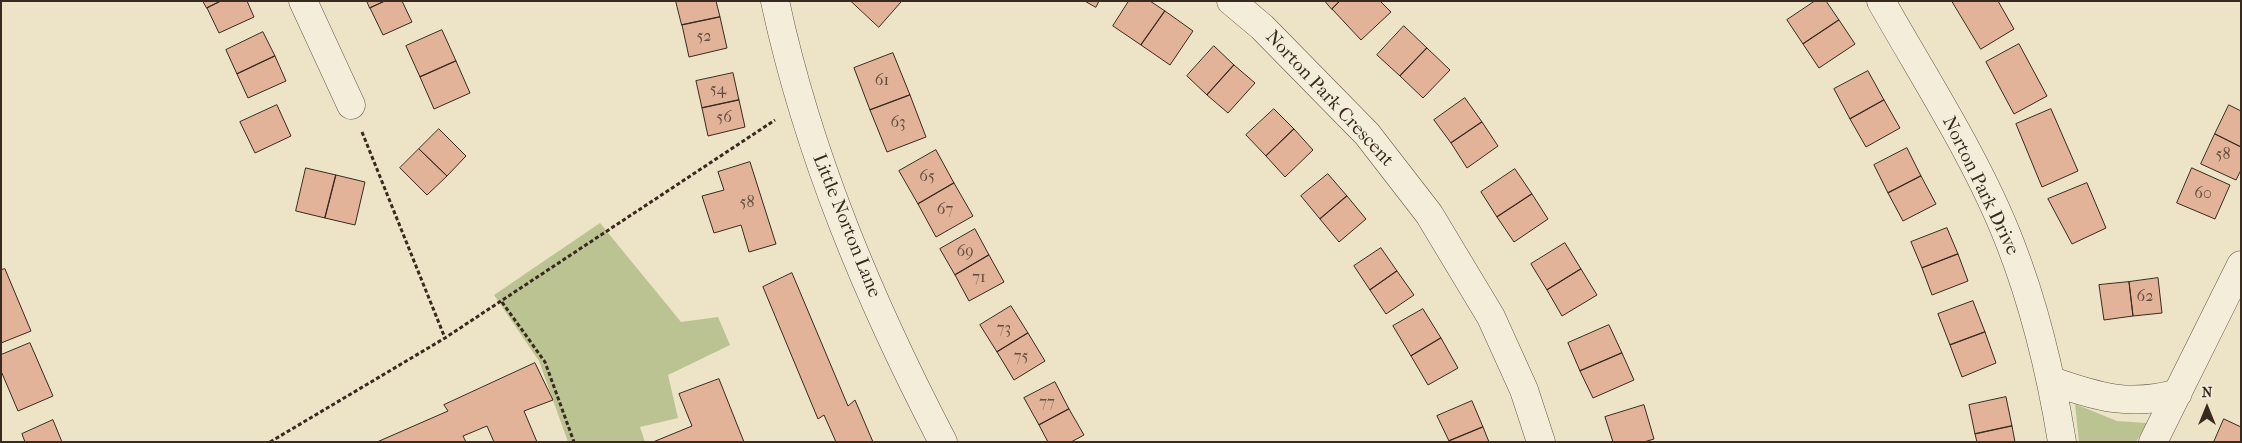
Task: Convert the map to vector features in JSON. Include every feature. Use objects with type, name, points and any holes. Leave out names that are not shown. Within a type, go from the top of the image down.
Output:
[{"type":"street","points":[[303,1],[350,104]]},
{"type":"street","name":"Little Norton Lane","points":[[775,1],[800,104],[828,188],[906,372],[943,442]]},
{"type":"street","name":"Norton Park Crescent","points":[[1231,1],[1262,27],[1367,134],[1429,214],[1491,317],[1524,390],[1541,442]]},
{"type":"street","name":"Norton Park Drive","points":[[1881,1],[1954,128],[2010,243],[2030,301],[2052,381],[2062,442]]},
{"type":"street","points":[[2153,442],[2241,265]]},
{"type":"street","points":[[2052,381],[2111,399],[2145,401],[2178,393]]},
{"type":"path","points":[[350,104],[445,338]]},
{"type":"path","points":[[270,442],[502,302],[800,104]]},
{"type":"path","points":[[502,302],[545,362],[574,442]]},
{"type":"green space","points":[[600,223],[681,322],[718,317],[730,345],[668,375],[678,418],[640,427],[645,442],[568,442],[539,361],[494,295]]},
{"type":"green space","points":[[2075,404],[2117,421],[2147,423],[2136,442],[2079,442]]},
{"type":"building","points":[[203,1],[221,1],[207,8]]},
{"type":"building","points":[[221,1],[247,1],[254,17],[219,33],[207,8]]},
{"type":"building","points":[[367,1],[385,1],[370,8]]},
{"type":"building","points":[[385,1],[402,1],[412,22],[383,35],[370,8]]},
{"type":"building","points":[[676,1],[716,1],[720,17],[682,25]]},
{"type":"building","points":[[851,1],[900,1],[901,2],[879,27]]},
{"type":"building","points":[[1085,1],[1099,1],[1096,7]]},
{"type":"building","points":[[1129,1],[1150,1],[1165,11],[1141,45],[1113,26]]},
{"type":"building","points":[[1325,1],[1340,1],[1332,9]]},
{"type":"building","points":[[1340,1],[1380,1],[1391,12],[1361,40],[1332,9]]},
{"type":"building","points":[[1815,1],[1826,1],[1839,20],[1803,44],[1787,20]]},
{"type":"building","points":[[1952,1],[1998,1],[2014,29],[1981,49]]},
{"type":"building","points":[[1165,11],[1193,31],[1170,65],[1141,45]]},
{"type":"building","points":[[720,17],[727,48],[689,57],[682,25]]},
{"type":"building","points":[[1839,20],[1855,44],[1819,68],[1803,44]]},
{"type":"building","points":[[1404,26],[1427,48],[1400,76],[1377,55]]},
{"type":"building","points":[[442,30],[456,61],[420,77],[406,46]]},
{"type":"building","points":[[263,32],[275,56],[237,74],[226,50]]},
{"type":"building","points":[[2019,44],[2047,96],[2014,114],[1986,62]]},
{"type":"building","points":[[1214,46],[1234,65],[1207,95],[1187,76]]},
{"type":"building","points":[[1427,48],[1450,70],[1423,98],[1400,76]]},
{"type":"building","points":[[893,53],[910,95],[870,110],[854,68]]},
{"type":"building","points":[[275,56],[286,81],[248,98],[237,74]]},
{"type":"building","points":[[456,61],[470,93],[434,109],[420,77]]},
{"type":"building","points":[[1234,65],[1255,83],[1228,113],[1207,95]]},
{"type":"building","points":[[1868,71],[1884,100],[1850,119],[1834,89]]},
{"type":"building","points":[[733,73],[739,100],[702,108],[696,81]]},
{"type":"building","points":[[910,95],[926,137],[887,152],[870,110]]},
{"type":"building","points":[[1465,98],[1482,122],[1451,143],[1434,120]]},
{"type":"building","points":[[739,100],[745,127],[708,136],[702,108]]},
{"type":"building","points":[[1884,100],[1900,128],[1866,147],[1850,119]]},
{"type":"building","points":[[277,105],[291,136],[255,153],[240,122]]},
{"type":"building","points":[[2229,105],[2241,111],[2241,147],[2215,134]]},
{"type":"building","points":[[1274,109],[1294,129],[1266,156],[1246,135]]},
{"type":"building","points":[[2051,109],[2078,171],[2042,187],[2016,124]]},
{"type":"building","points":[[1482,122],[1498,146],[1467,168],[1451,143]]},
{"type":"building","points":[[439,129],[466,156],[447,176],[419,149]]},
{"type":"building","points":[[1294,129],[1313,150],[1285,177],[1266,156]]},
{"type":"building","points":[[2215,134],[2241,147],[2241,170],[2236,180],[2201,164]]},
{"type":"building","points":[[1907,148],[1921,176],[1888,193],[1874,165]]},
{"type":"building","points":[[419,149],[447,176],[427,195],[400,168]]},
{"type":"building","points":[[936,150],[954,183],[918,204],[899,171]]},
{"type":"building","points":[[750,162],[776,244],[749,252],[741,225],[714,233],[702,196],[724,190],[718,172]]},
{"type":"building","points":[[306,168],[336,175],[325,218],[296,211]]},
{"type":"building","points":[[2192,168],[2230,185],[2215,219],[2177,203]]},
{"type":"building","points":[[1515,169],[1532,194],[1497,217],[1481,192]]},
{"type":"building","points":[[1328,174],[1347,196],[1320,219],[1301,196]]},
{"type":"building","points":[[336,175],[365,182],[355,225],[325,218]]},
{"type":"building","points":[[1921,176],[1936,204],[1903,221],[1888,193]]},
{"type":"building","points":[[954,183],[973,216],[936,237],[918,204]]},
{"type":"building","points":[[2087,183],[2106,228],[2072,244],[2048,199]]},
{"type":"building","points":[[1532,194],[1548,219],[1514,242],[1497,217]]},
{"type":"building","points":[[1347,196],[1366,219],[1339,242],[1320,219]]},
{"type":"building","points":[[1947,228],[1958,254],[1922,268],[1911,242]]},
{"type":"building","points":[[975,229],[989,255],[955,275],[940,249]]},
{"type":"building","points":[[1565,243],[1581,269],[1547,290],[1531,264]]},
{"type":"building","points":[[1381,248],[1397,271],[1370,290],[1354,266]]},
{"type":"building","points":[[1958,254],[1968,281],[1932,295],[1922,268]]},
{"type":"building","points":[[989,255],[1004,282],[969,301],[955,275]]},
{"type":"building","points":[[5,269],[31,331],[1,343],[1,270]]},
{"type":"building","points":[[1581,269],[1597,295],[1562,316],[1547,290]]},
{"type":"building","points":[[1397,271],[1414,295],[1386,314],[1370,290]]},
{"type":"building","points":[[792,273],[848,406],[855,400],[873,442],[836,442],[824,415],[818,419],[763,287]]},
{"type":"building","points":[[2158,278],[2162,313],[2133,316],[2129,282]]},
{"type":"building","points":[[2129,282],[2133,316],[2104,320],[2099,285]]},
{"type":"building","points":[[1973,301],[1985,332],[1950,345],[1938,314]]},
{"type":"building","points":[[1011,306],[1028,333],[997,352],[980,325]]},
{"type":"building","points":[[1423,309],[1441,338],[1411,356],[1393,326]]},
{"type":"building","points":[[1609,325],[1622,353],[1580,371],[1568,343]]},
{"type":"building","points":[[1985,332],[1996,363],[1962,377],[1950,345]]},
{"type":"building","points":[[1028,333],[1045,361],[1014,380],[997,352]]},
{"type":"building","points":[[1441,338],[1458,368],[1428,385],[1411,356]]},
{"type":"building","points":[[30,343],[53,396],[18,411],[1,371],[1,355]]},
{"type":"building","points":[[1622,353],[1634,380],[1593,398],[1580,371]]},
{"type":"building","points":[[535,363],[553,400],[524,411],[537,442],[494,442],[487,426],[463,436],[466,442],[377,442],[448,411],[444,405]]},
{"type":"building","points":[[719,379],[744,442],[653,442],[692,426],[679,394]]},
{"type":"building","points":[[1055,382],[1069,409],[1039,425],[1024,398]]},
{"type":"building","points":[[2006,397],[2012,426],[1975,434],[1969,405]]},
{"type":"building","points":[[1472,401],[1483,427],[1449,441],[1437,416]]},
{"type":"building","points":[[1644,405],[1654,439],[1644,442],[1613,442],[1605,417]]},
{"type":"building","points":[[1069,409],[1084,435],[1071,442],[1048,442],[1039,425]]},
{"type":"building","points":[[2224,419],[2241,427],[2241,442],[2214,442]]},
{"type":"building","points":[[53,420],[62,442],[25,442],[22,434]]},
{"type":"building","points":[[2012,426],[2015,442],[1977,442],[1975,434]]},
{"type":"building","points":[[1483,427],[1489,442],[1449,442],[1449,441]]}]
